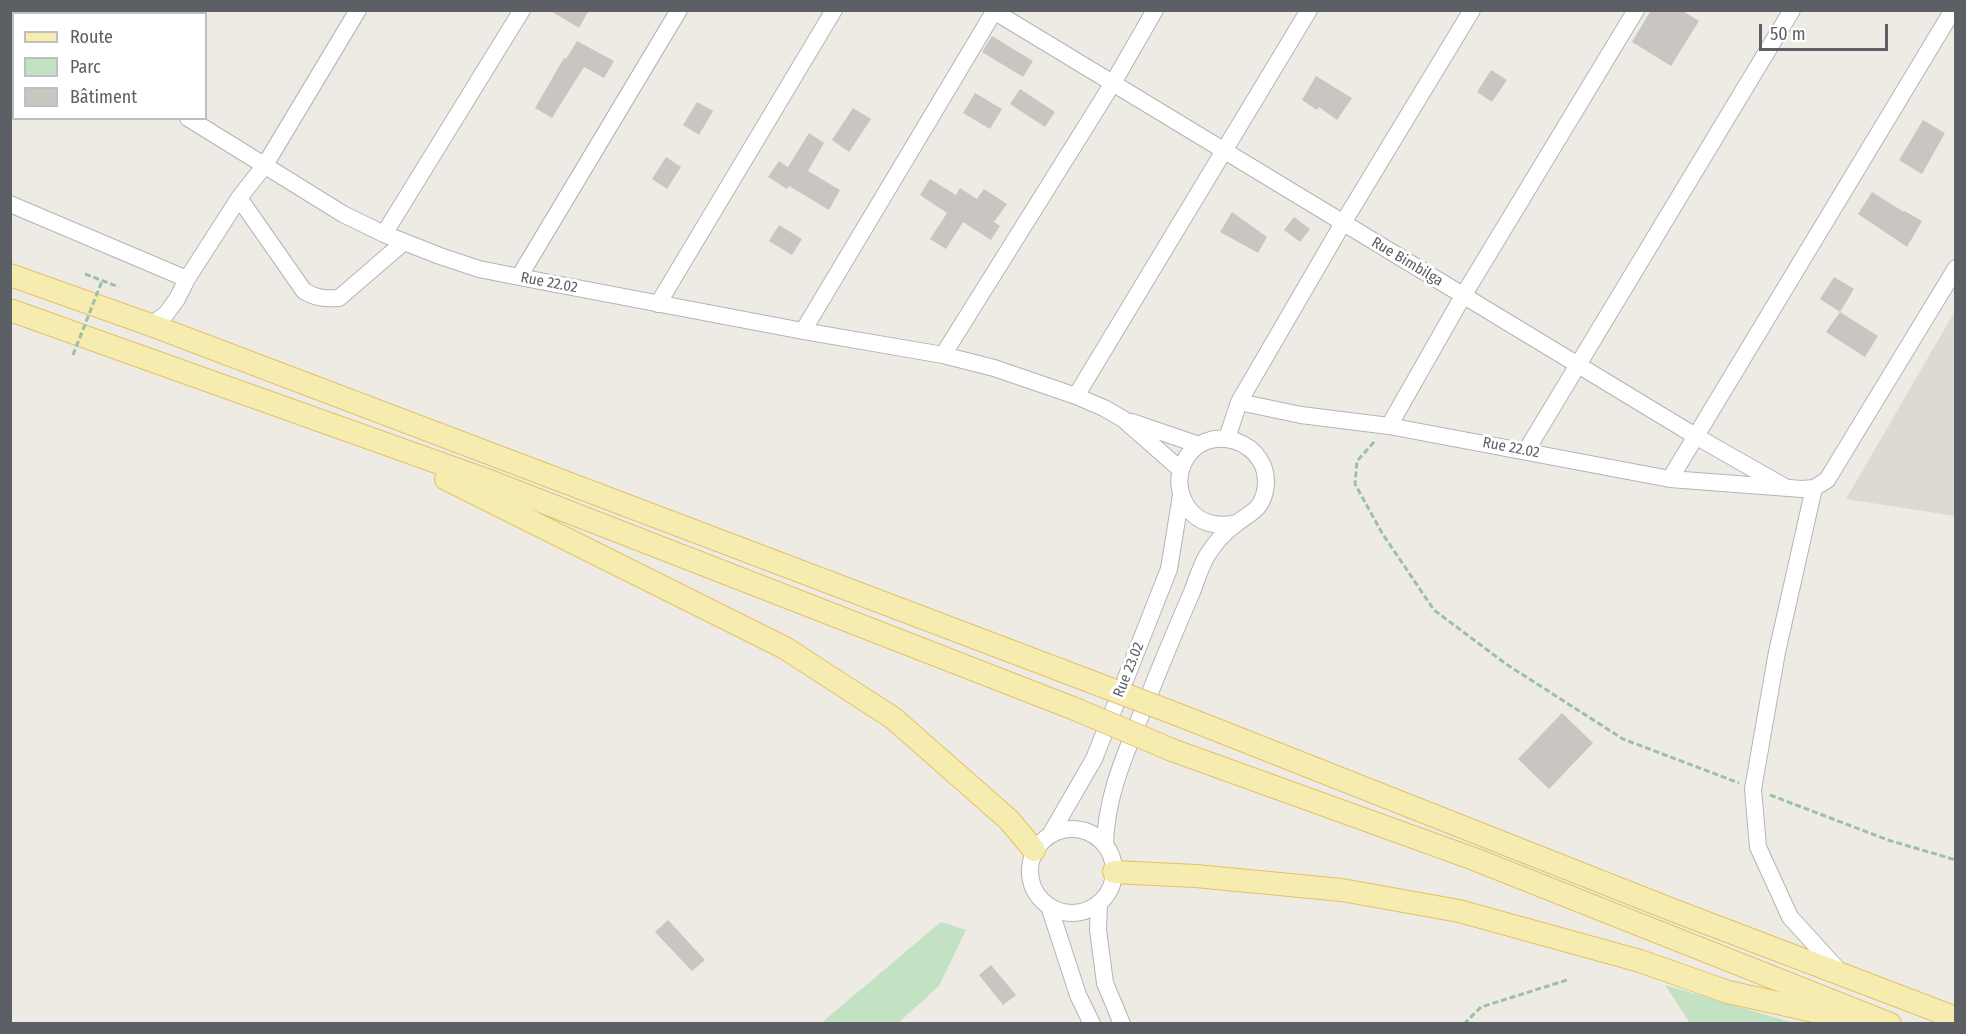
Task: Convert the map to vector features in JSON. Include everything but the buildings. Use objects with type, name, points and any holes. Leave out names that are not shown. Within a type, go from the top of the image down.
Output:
[{"type":"main road","points":[[10,275],[151,325],[1184,717],[1648,900],[1956,1018]]},
{"type":"main road","points":[[10,310],[484,479],[1074,709],[1172,750],[1474,859],[1890,1023]]},
{"type":"main road","points":[[348,430],[786,648],[893,718],[1009,820],[1042,843]]},
{"type":"main road","points":[[1114,872],[1196,876],[1342,890],[1459,910],[1640,961],[1728,992],[1872,1023]]},
{"type":"street","points":[[151,325],[166,314],[177,299],[187,279],[239,198],[265,165],[358,10]]},
{"type":"street","points":[[384,234],[522,10]]},
{"type":"street","points":[[519,277],[679,10]]},
{"type":"street","points":[[658,304],[834,10]]},
{"type":"street","points":[[1155,10],[1113,83],[943,355],[994,368],[1076,396],[1123,419],[1199,445]]},
{"type":"street","points":[[1076,396],[1309,10]]},
{"type":"street","points":[[1123,419],[1181,470],[1186,458],[1199,445],[1215,439],[1227,438],[1239,402],[1343,223],[1472,10]]},
{"type":"street","points":[[1389,426],[1463,296],[1636,10]]},
{"type":"street","points":[[1526,451],[1792,10]]},
{"type":"street","points":[[1670,479],[1953,10]]},
{"type":"street","points":[[803,331],[994,11]]},
{"type":"street","name":"Rue Bimbilga","points":[[994,11],[1696,437],[1785,487],[1820,484]]},
{"type":"street","name":"Rue 22.02","points":[[191,120],[343,214],[384,234],[479,269],[803,331],[943,355]]},
{"type":"street","points":[[239,198],[304,291],[313,296],[325,299],[339,298],[404,242]]},
{"type":"street","points":[[10,204],[187,279]]},
{"type":"street","points":[[1841,974],[1790,917],[1758,847],[1753,789],[1777,652],[1820,484],[1956,268]]},
{"type":"street","name":"Rue 22.02","points":[[1239,402],[1301,415],[1389,426],[1670,479],[1785,487]]},
{"type":"street","name":"Rue 23.02","points":[[1114,872],[1112,858],[1105,845],[1106,820],[1120,766],[1208,554],[1236,523],[1249,516],[1259,505],[1265,492],[1266,477],[1262,463],[1253,451],[1241,442],[1227,438]]},
{"type":"street","name":"Rue 23.02","points":[[1092,1023],[1078,995],[1048,906],[1034,891],[1030,877],[1030,864],[1074,796],[1094,759],[1169,569],[1181,495],[1179,483],[1181,470]]},
{"type":"street","points":[[1181,495],[1187,507],[1208,523],[1222,525],[1236,523]]},
{"type":"street","points":[[1042,843],[1068,829],[1082,830],[1095,835],[1105,845]]},
{"type":"street","points":[[1048,906],[1067,914],[1081,913],[1094,908],[1105,898],[1112,885],[1114,872]]},
{"type":"street","points":[[1099,903],[1098,930],[1105,983],[1122,1023]]},
{"type":"path","points":[[85,274],[119,287]]},
{"type":"path","points":[[73,355],[102,281]]},
{"type":"path","points":[[1389,426],[1357,461],[1355,484],[1382,533],[1434,610],[1506,664],[1623,739],[1888,840],[1956,860]]},
{"type":"path","points":[[1464,1023],[1481,1007],[1567,980]]},
{"type":"shaded area","points":[[1955,311],[1955,516],[1846,499]]},
{"type":"green space","points":[[941,922],[966,930],[939,986],[898,1023],[821,1023]]},
{"type":"green space","points":[[1665,985],[1794,1023],[1690,1023]]}]
